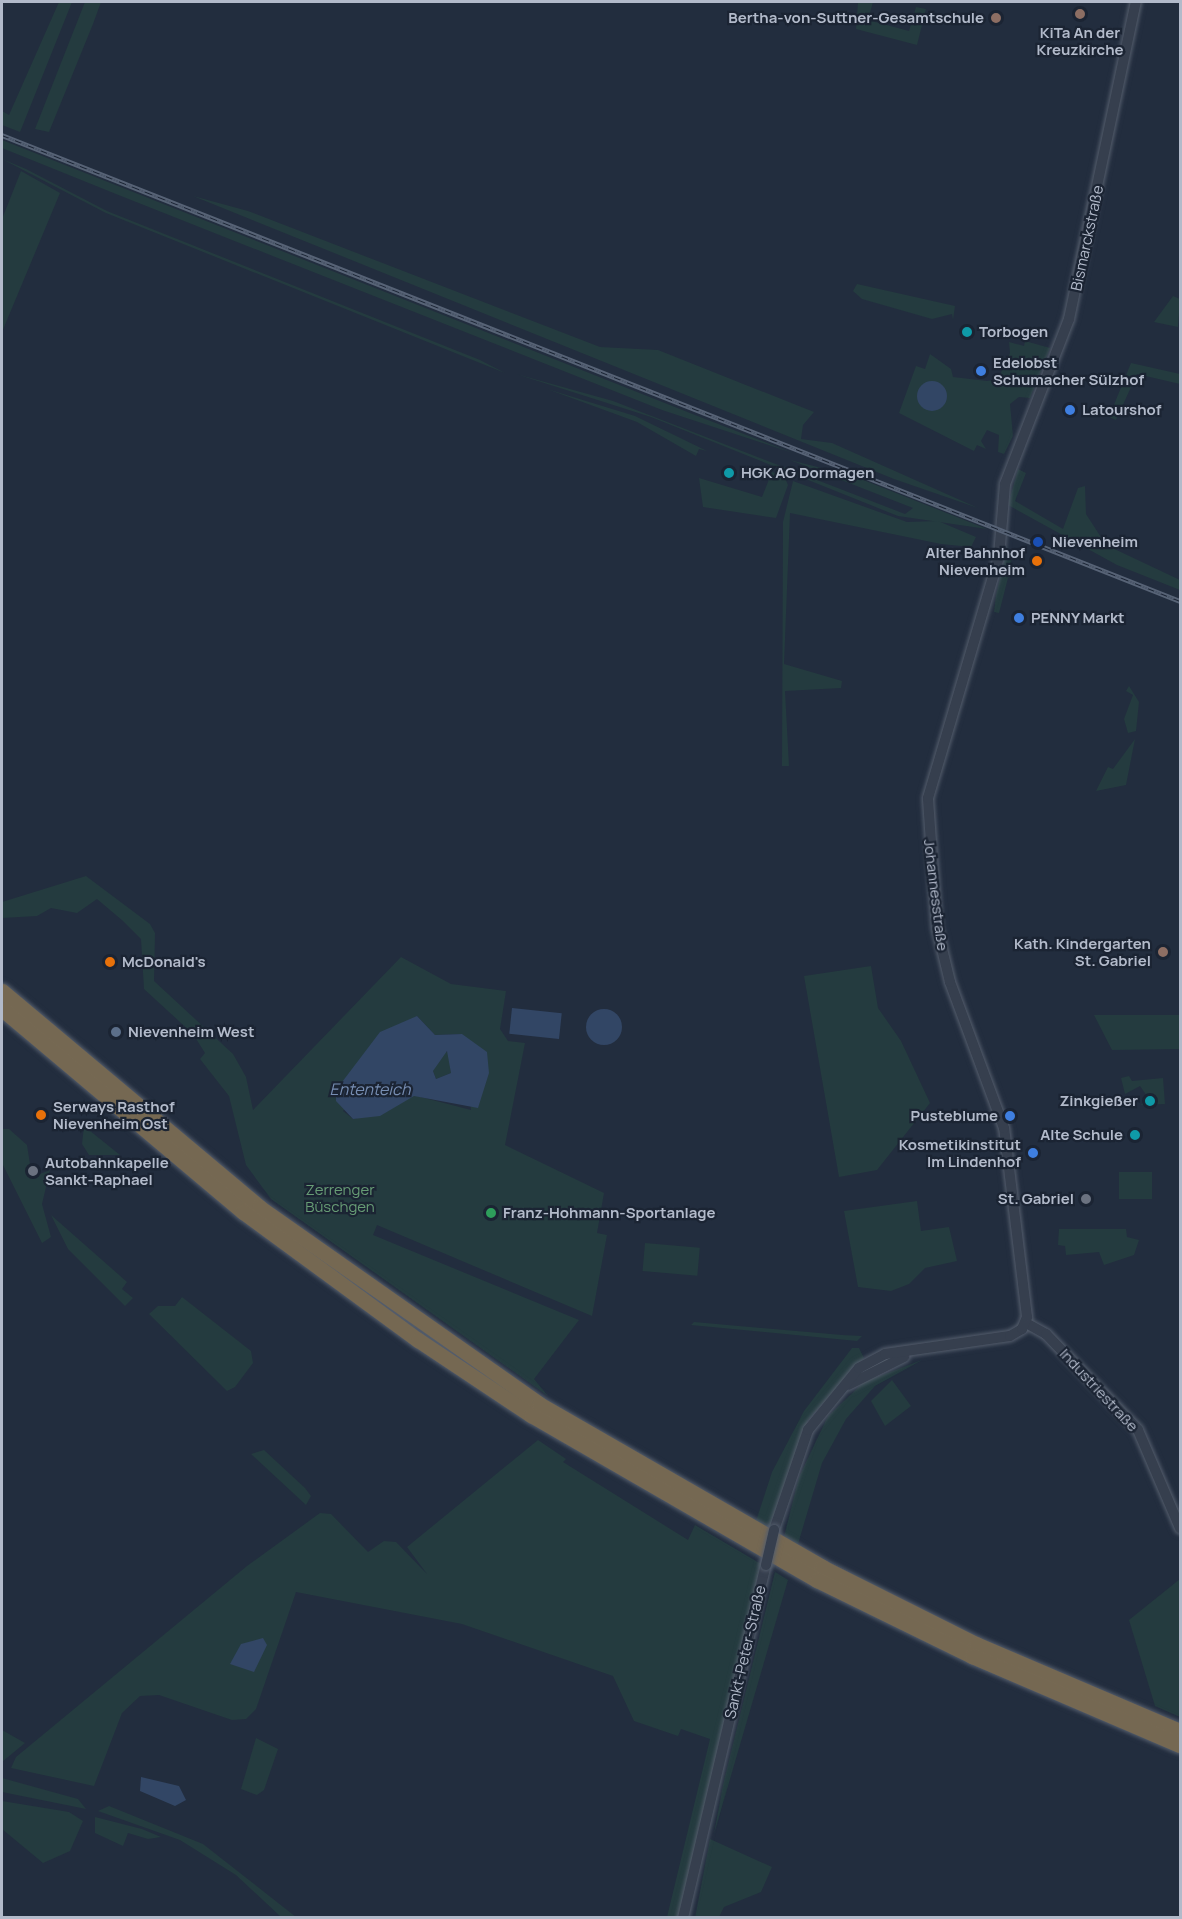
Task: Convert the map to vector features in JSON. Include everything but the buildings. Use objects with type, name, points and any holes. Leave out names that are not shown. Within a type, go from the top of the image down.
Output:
[{"type":"highway","points":[[2,991],[259,1207],[538,1404],[822,1567],[976,1644],[1180,1731]]},
{"type":"highway","points":[[2,1009],[252,1219],[531,1415],[817,1580],[982,1661],[1180,1745]]},
{"type":"street","name":"Bismarckstraße","points":[[1012,466],[1069,319],[1136,2]]},
{"type":"street","name":"Johannesstraße","points":[[1012,466],[1001,503],[999,556],[934,768],[927,811],[944,959],[1008,1143],[1026,1323]]},
{"type":"street","name":"Sankt-Peter-Straße","points":[[683,1917],[774,1530],[797,1453],[832,1396],[872,1359],[1010,1336],[1026,1323]]},
{"type":"street","name":"Industriestraße","points":[[1026,1323],[1046,1334],[1121,1409],[1159,1470],[1180,1528]]},
{"type":"green space","points":[[59,2],[72,2],[20,132],[2,125],[2,111],[9,115]]},
{"type":"green space","points":[[85,2],[101,2],[49,132],[35,129]]},
{"type":"green space","points":[[858,2],[873,2],[868,20],[909,31],[916,7],[926,9],[917,45],[856,29]]},
{"type":"green space","points":[[2,140],[793,453],[662,410],[116,194],[2,148]]},
{"type":"green space","points":[[2,159],[107,211],[480,360],[505,373],[106,213]]},
{"type":"green space","points":[[21,171],[60,193],[2,332],[2,219]]},
{"type":"green space","points":[[193,196],[248,211],[600,347],[658,350],[814,412],[803,425],[801,439],[832,443],[978,508],[894,479]]},
{"type":"green space","points":[[857,284],[955,306],[953,320],[952,314],[932,319],[862,299],[853,291]]},
{"type":"green space","points":[[1173,296],[1180,299],[1178,327],[1154,322]]},
{"type":"green space","points":[[1025,341],[1050,348],[1030,398],[1019,397],[1010,404],[1013,436],[1004,454],[998,452],[999,435],[987,430],[981,441],[986,449],[977,445],[974,451],[899,413],[916,366],[925,369],[930,354],[951,369],[953,377],[987,381],[998,379],[1010,353],[1009,342],[1024,346]]},
{"type":"green space","points":[[1131,363],[1180,374],[1180,384],[1137,374],[1116,420],[1109,417]]},
{"type":"green space","points":[[516,374],[613,401],[905,514],[913,508],[790,460],[853,476],[987,529],[898,516],[651,417]]},
{"type":"green space","points":[[547,389],[635,416],[707,451],[699,449],[696,456],[637,422]]},
{"type":"green space","points":[[1018,469],[1026,473],[1015,501],[1063,529],[1078,488],[1085,486],[1086,514],[1106,545],[1180,580],[1180,590],[1117,565],[1008,505]]},
{"type":"green space","points":[[772,472],[784,476],[788,485],[776,518],[703,507],[699,478],[762,497]]},
{"type":"green space","points":[[793,481],[907,522],[938,521],[976,537],[971,547],[941,544],[790,513],[784,664],[842,681],[841,688],[785,691],[789,766],[782,766],[783,522]]},
{"type":"green space","points":[[1007,547],[1014,554],[1008,569],[1014,576],[1008,578],[999,613],[994,612],[996,595]]},
{"type":"green space","points":[[1129,686],[1139,702],[1136,731],[1128,733],[1124,719],[1133,695],[1126,691]]},
{"type":"green space","points":[[1135,739],[1126,785],[1096,791],[1108,767],[1113,769]]},
{"type":"green space","name":"Zerrenger Büschgen","points":[[86,876],[150,924],[155,933],[154,981],[233,1054],[246,1077],[253,1110],[401,957],[451,984],[506,991],[500,1029],[508,1041],[525,1043],[505,1145],[604,1193],[597,1233],[607,1235],[592,1316],[377,1225],[373,1235],[579,1320],[534,1379],[548,1396],[271,1199],[246,1165],[229,1096],[200,1059],[205,1053],[193,1034],[144,989],[141,939],[123,921],[97,899],[77,913],[51,908],[37,916],[2,918],[2,902]],"holes":[[[417,1016],[435,1035],[462,1034],[471,1110],[413,1095],[388,1111],[353,1119],[343,1111]]]},
{"type":"green space","points":[[871,966],[878,1008],[901,1041],[930,1103],[877,1170],[839,1177],[804,976]]},
{"type":"green space","points":[[1094,1015],[1180,1015],[1180,1049],[1112,1050]]},
{"type":"green space","points":[[443,1052],[450,1052],[451,1073],[436,1079],[433,1071]]},
{"type":"green space","points":[[1129,1076],[1132,1081],[1163,1078],[1165,1104],[1141,1105],[1147,1096],[1140,1086],[1125,1094],[1121,1078]]},
{"type":"green space","points":[[84,1126],[120,1155],[89,1155],[82,1144]]},
{"type":"green space","points":[[2,1129],[9,1129],[27,1145],[32,1177],[50,1170],[42,1204],[51,1237],[42,1243],[2,1163]]},
{"type":"green space","points":[[1119,1172],[1152,1172],[1152,1199],[1119,1199]]},
{"type":"green space","points":[[917,1201],[921,1231],[949,1227],[957,1261],[925,1268],[909,1284],[891,1291],[858,1287],[844,1211]]},
{"type":"green space","points":[[51,1215],[127,1282],[122,1289],[133,1298],[125,1306],[68,1249]]},
{"type":"green space","points":[[1059,1229],[1126,1229],[1127,1237],[1139,1240],[1134,1255],[1104,1265],[1099,1252],[1066,1255],[1065,1246],[1058,1245]]},
{"type":"green space","points":[[645,1243],[700,1248],[697,1276],[643,1271]]},
{"type":"green space","points":[[182,1297],[251,1351],[253,1363],[235,1387],[227,1391],[149,1314],[158,1306],[175,1306]]},
{"type":"green space","points":[[694,1322],[862,1336],[857,1341],[691,1325]]},
{"type":"green space","points":[[852,1348],[859,1348],[864,1358],[808,1420],[769,1529],[756,1521],[772,1472],[804,1411]]},
{"type":"green space","points":[[922,1360],[875,1386],[846,1419],[822,1463],[798,1544],[784,1537],[799,1477],[828,1416],[864,1382]]},
{"type":"green space","points":[[892,1380],[911,1406],[885,1426],[871,1401]]},
{"type":"green space","points":[[538,1440],[566,1459],[563,1462],[688,1540],[695,1525],[761,1564],[680,1917],[667,1917],[710,1739],[681,1729],[678,1736],[634,1721],[613,1676],[462,1624],[296,1592],[256,1709],[246,1719],[232,1720],[159,1695],[140,1696],[122,1713],[94,1786],[11,1768],[16,1757],[247,1566],[320,1513],[331,1514],[368,1552],[384,1541],[396,1542],[427,1574],[407,1547]]},
{"type":"green space","points":[[264,1450],[305,1488],[311,1496],[306,1505],[251,1454]]},
{"type":"green space","points":[[775,1572],[788,1580],[714,1834],[723,1785]]},
{"type":"green space","points":[[1180,1579],[1180,1717],[1155,1706],[1129,1620]]},
{"type":"green space","points":[[2,1730],[25,1743],[2,1762]]},
{"type":"green space","points":[[256,1738],[278,1749],[264,1790],[257,1795],[241,1789]]},
{"type":"green space","points":[[2,1778],[78,1799],[86,1809],[2,1792]]},
{"type":"green space","points":[[2,1801],[69,1812],[83,1821],[70,1851],[43,1863],[2,1829]]},
{"type":"green space","points":[[109,1806],[203,1844],[296,1917],[281,1917],[236,1875],[180,1840],[98,1811]]},
{"type":"green space","points":[[95,1817],[142,1829],[161,1837],[148,1839],[128,1833],[123,1846],[95,1833]]},
{"type":"green space","points":[[710,1839],[772,1867],[761,1892],[724,1907],[719,1917],[695,1918]]},
{"type":"water","points":[[932,381],[943,385],[947,396],[943,407],[932,411],[921,407],[917,396],[921,385]]},
{"type":"water","points":[[512,1008],[562,1013],[559,1039],[509,1034]]},
{"type":"water","points":[[604,1009],[617,1014],[622,1027],[617,1040],[604,1045],[591,1040],[586,1027],[591,1014]]},
{"type":"water","name":"Ententeich","points":[[417,1016],[435,1035],[462,1034],[487,1052],[489,1073],[478,1108],[414,1096],[380,1116],[353,1119],[336,1101],[336,1090],[380,1032]],"holes":[[[447,1051],[451,1073],[436,1079],[433,1071]]]},
{"type":"water","points":[[263,1638],[267,1645],[254,1672],[230,1664],[241,1644]]},
{"type":"water","points":[[141,1777],[179,1786],[186,1800],[175,1806],[140,1791]]},
{"type":"railway","points":[[2,135],[1180,601]]},
{"type":"place","name":"KiTa An der Kreuzkirche","points":[[1080,14]]},
{"type":"place","name":"Bertha-von-Suttner-Gesamtschule","points":[[996,18]]},
{"type":"place","name":"Torbogen","points":[[967,332]]},
{"type":"place","name":"Edelobst Schumacher Sülzhof","points":[[981,371]]},
{"type":"place","name":"Latourshof","points":[[1070,410]]},
{"type":"place","name":"HGK AG Dormagen","points":[[729,473]]},
{"type":"place","name":"Nievenheim","points":[[1038,542]]},
{"type":"place","name":"Alter Bahnhof Nievenheim","points":[[1037,561]]},
{"type":"place","name":"PENNY Markt","points":[[1019,618]]},
{"type":"place","name":"Kath. Kindergarten St. Gabriel","points":[[1163,952]]},
{"type":"place","name":"McDonald's","points":[[110,962]]},
{"type":"place","name":"Nievenheim West","points":[[116,1032]]},
{"type":"place","name":"Zinkgießer","points":[[1150,1101]]},
{"type":"place","name":"Serways Rasthof Nievenheim Ost","points":[[41,1115]]},
{"type":"place","name":"Pusteblume","points":[[1010,1116]]},
{"type":"place","name":"Alte Schule","points":[[1135,1135]]},
{"type":"place","name":"Kosmetikinstitut Im Lindenhof","points":[[1033,1153]]},
{"type":"place","name":"Autobahnkapelle Sankt-Raphael","points":[[33,1171]]},
{"type":"place","name":"St. Gabriel","points":[[1086,1199]]},
{"type":"place","name":"Franz-Hohmann-Sportanlage","points":[[491,1213]]}]
